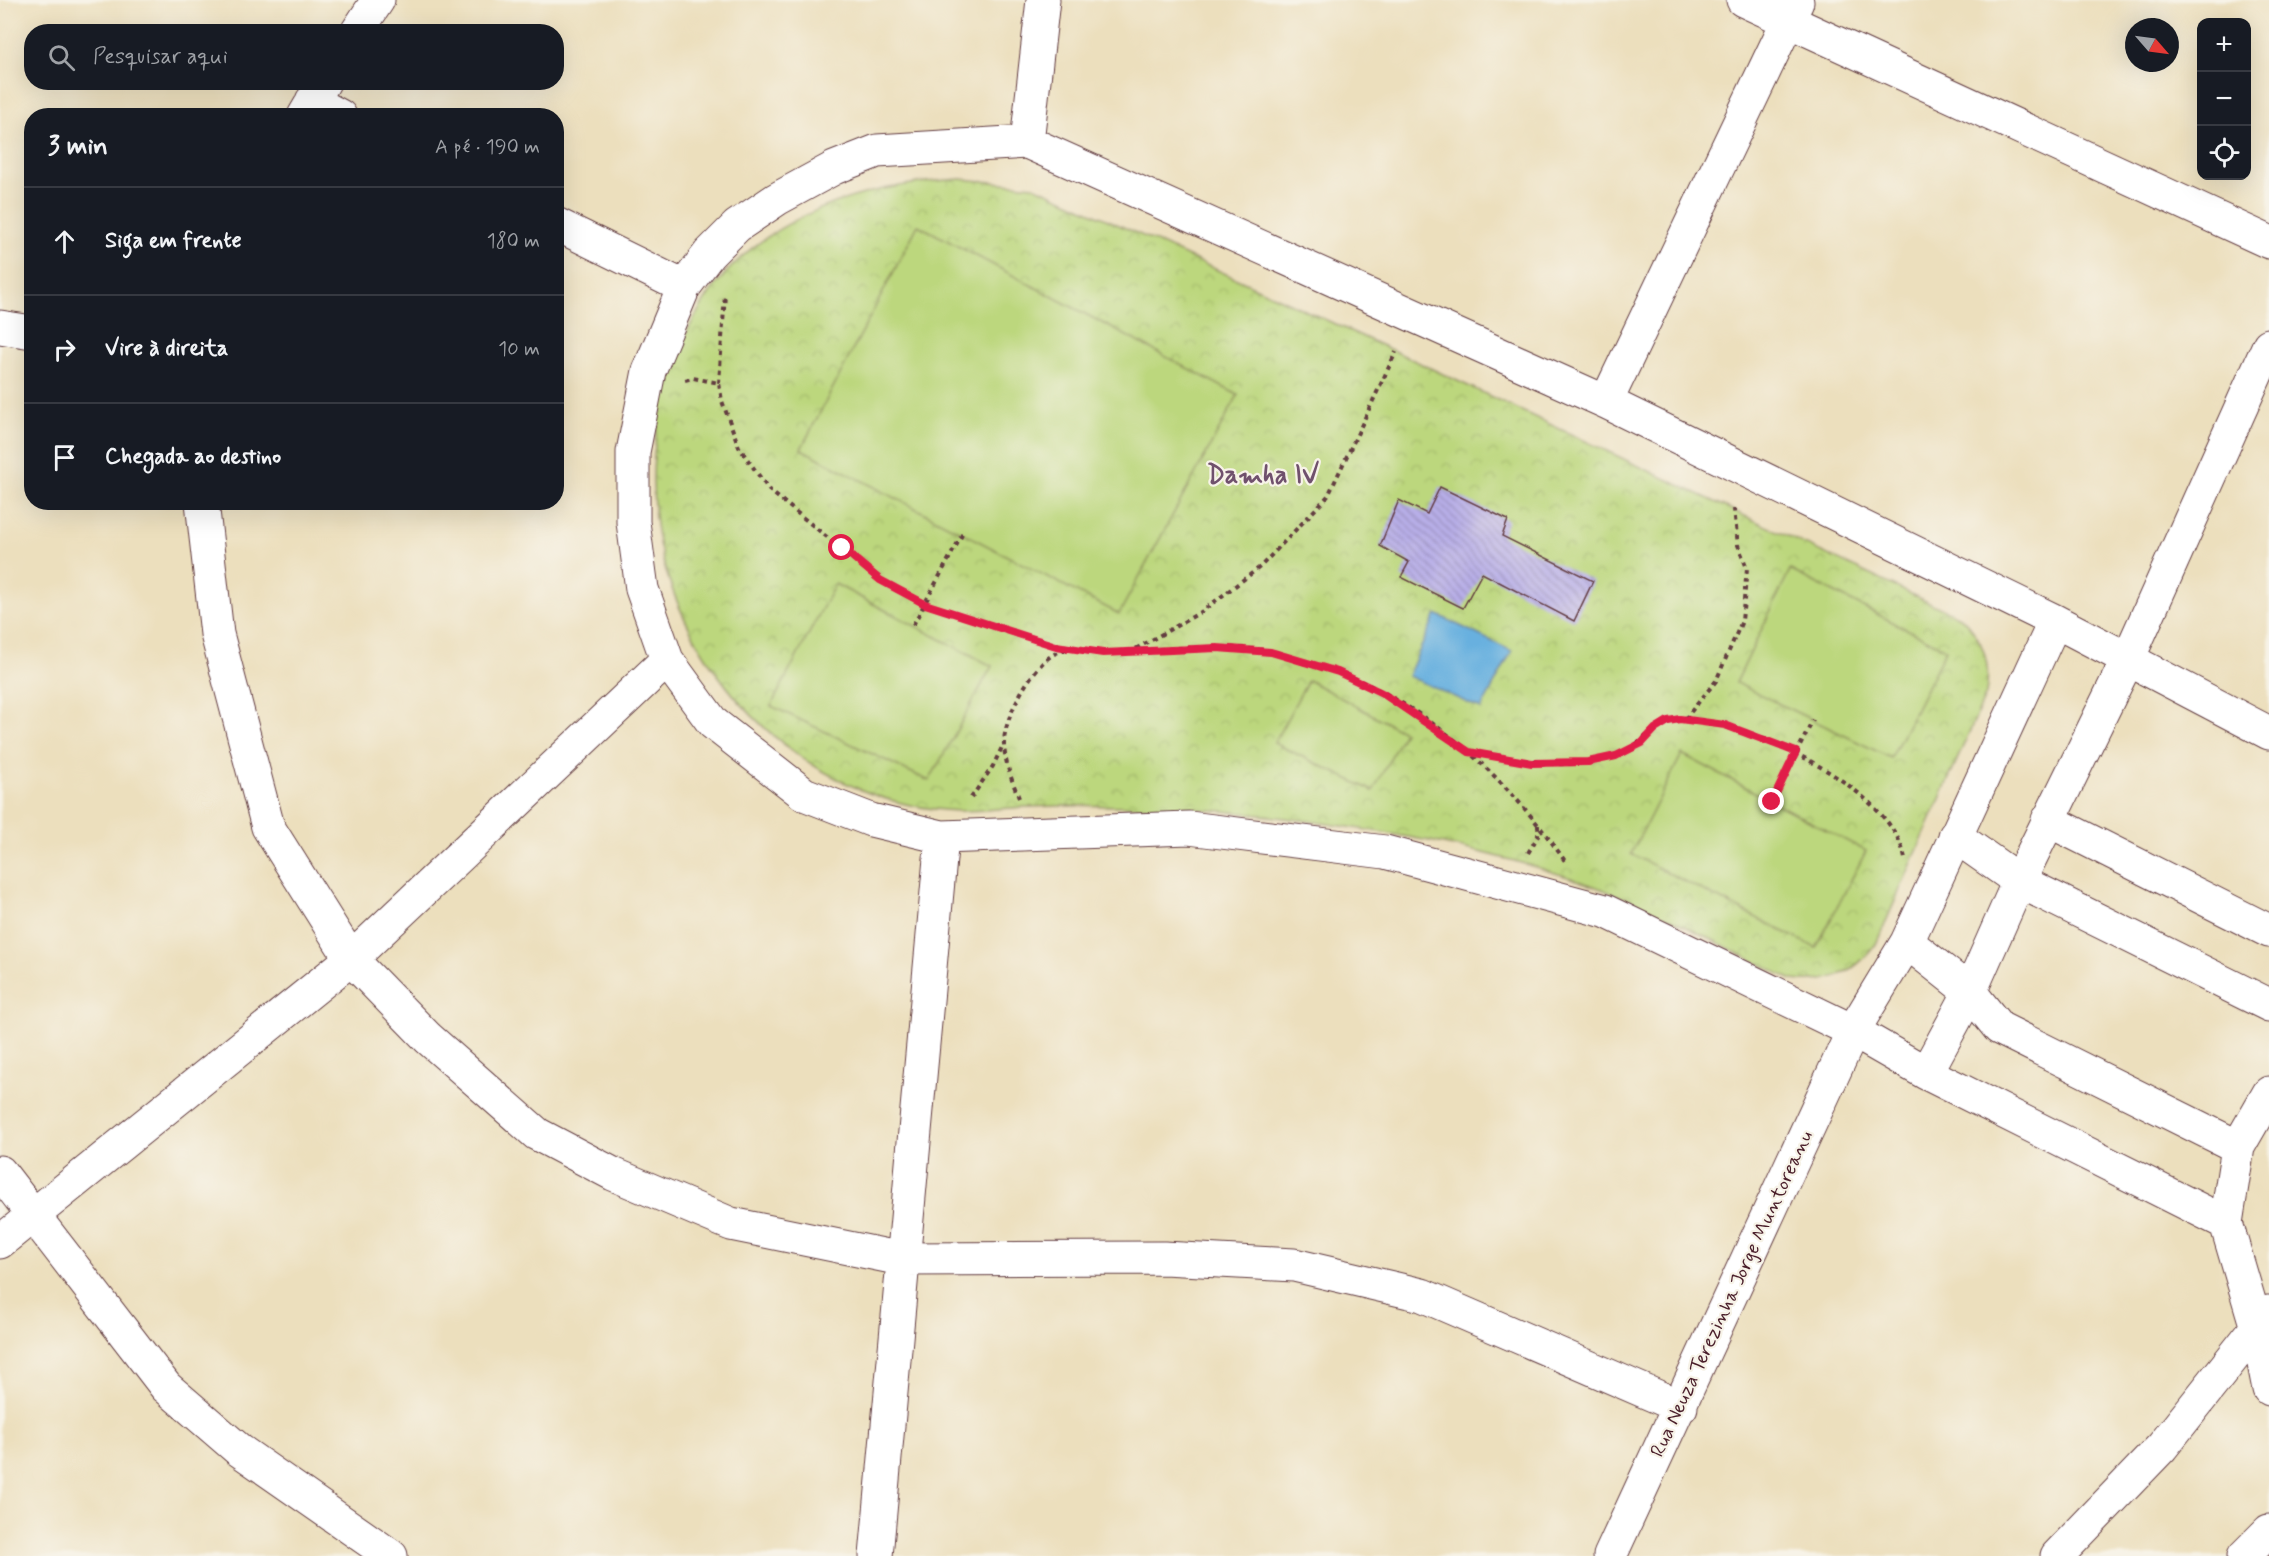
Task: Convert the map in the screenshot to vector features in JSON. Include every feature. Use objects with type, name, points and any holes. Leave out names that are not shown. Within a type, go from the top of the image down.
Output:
[{"type":"street","points":[[362,24],[378,0]]},
{"type":"street","points":[[1027,142],[1043,0]]},
{"type":"street","points":[[1743,0],[1794,10],[2269,242]]},
{"type":"street","points":[[1606,402],[1794,10]]},
{"type":"street","points":[[2226,1223],[1926,1073],[1853,1031],[1605,911],[1385,852],[1189,828],[942,837],[871,820],[804,794],[713,723],[667,660],[642,589],[633,522],[633,452],[650,371],[684,288],[709,254],[738,226],[777,199],[834,168],[877,151],[1027,142],[1606,402],[2055,621],[2269,733]]},
{"type":"street","points":[[564,228],[684,288]]},
{"type":"street","points":[[0,327],[24,331]]},
{"type":"street","points":[[1926,1073],[1970,992],[2019,881],[2128,659],[2269,345]]},
{"type":"street","points":[[203,510],[217,634],[268,827],[351,959],[428,1038],[537,1134],[613,1174],[731,1224],[902,1259],[1164,1258],[1294,1265],[1422,1295],[1681,1407]]},
{"type":"street","name":"Rua Neuza Terezinha Jorge Muntoreanu","points":[[1610,1556],[1681,1407],[1853,1031],[1907,942],[2055,621]]},
{"type":"street","points":[[0,1242],[351,959],[667,660]]},
{"type":"street","points":[[2048,820],[2269,931]]},
{"type":"street","points":[[1955,836],[2019,881],[2269,1005]]},
{"type":"street","points":[[876,1556],[942,837]]},
{"type":"street","points":[[1907,942],[1970,992],[1999,1028],[2238,1147]]},
{"type":"street","points":[[2269,1093],[2238,1147],[2226,1223],[2263,1320],[2269,1389]]},
{"type":"street","points":[[0,1172],[166,1387],[239,1450],[391,1556]]},
{"type":"street","points":[[2057,1556],[2162,1447],[2263,1320]]},
{"type":"street","points":[[2244,1556],[2269,1531]]},
{"type":"path","points":[[726,284],[719,383],[722,401],[739,447],[769,490],[880,580],[925,604],[1056,646],[1076,647],[1103,653],[1217,648],[1271,652],[1338,672],[1382,693],[1482,762],[1538,824],[1568,866]]},
{"type":"path","points":[[1132,651],[1201,612],[1260,567],[1329,496],[1396,352]]},
{"type":"path","points":[[676,382],[693,378],[719,383]]},
{"type":"path","points":[[1684,720],[1716,681],[1742,621],[1747,568],[1738,545],[1734,509]]},
{"type":"path","points":[[913,625],[963,533]]},
{"type":"path","points":[[968,802],[981,787],[1004,743],[1018,699],[1034,673],[1051,655],[1076,647]]},
{"type":"path","points":[[1469,752],[1532,763],[1588,762],[1616,756],[1642,743],[1655,729],[1668,721],[1684,720],[1725,725],[1796,752],[1858,795],[1890,823],[1902,845],[1905,864]]},
{"type":"path","points":[[1772,802],[1813,720]]},
{"type":"path","points":[[1004,743],[1011,781],[1023,807]]},
{"type":"path","points":[[1524,858],[1538,836],[1538,824]]},
{"type":"green space","points":[[961,179],[1034,186],[1396,352],[1962,618],[1976,635],[1984,653],[1987,672],[1986,694],[1876,944],[1868,954],[1850,970],[1829,979],[1792,980],[1661,914],[1572,878],[1454,846],[1327,824],[1224,811],[1155,807],[1057,806],[960,811],[908,805],[858,789],[813,765],[771,734],[735,697],[704,655],[680,609],[663,560],[656,526],[653,492],[654,457],[658,422],[677,355],[691,323],[709,294],[732,266],[759,243],[789,224],[821,208],[855,196],[926,182]]},
{"type":"green space","points":[[918,225],[1238,395],[1119,614],[801,449]]},
{"type":"green space","points":[[1790,570],[1946,649],[1891,758],[1736,683]]},
{"type":"green space","points":[[835,584],[992,666],[929,781],[771,706]]},
{"type":"green space","points":[[1308,680],[1404,732],[1373,791],[1274,743]]},
{"type":"green space","points":[[1682,754],[1866,851],[1816,948],[1631,854]]},
{"type":"water","points":[[1436,614],[1512,651],[1481,709],[1408,676]]},
{"type":"building","points":[[1440,487],[1508,520],[1502,536],[1593,581],[1574,621],[1482,573],[1463,608],[1401,577],[1409,562],[1380,546],[1399,500],[1427,514]]},
{"type":"district","name":"Damha IV","points":[[1263,476]]},
{"type":"route","points":[[842,548],[880,580],[925,604],[1056,646],[1076,647],[1103,653],[1217,648],[1271,652],[1338,672],[1382,693],[1449,736],[1469,752],[1532,763],[1588,762],[1616,756],[1642,743],[1655,729],[1668,721],[1680,719],[1725,725],[1796,752],[1772,802]]}]
